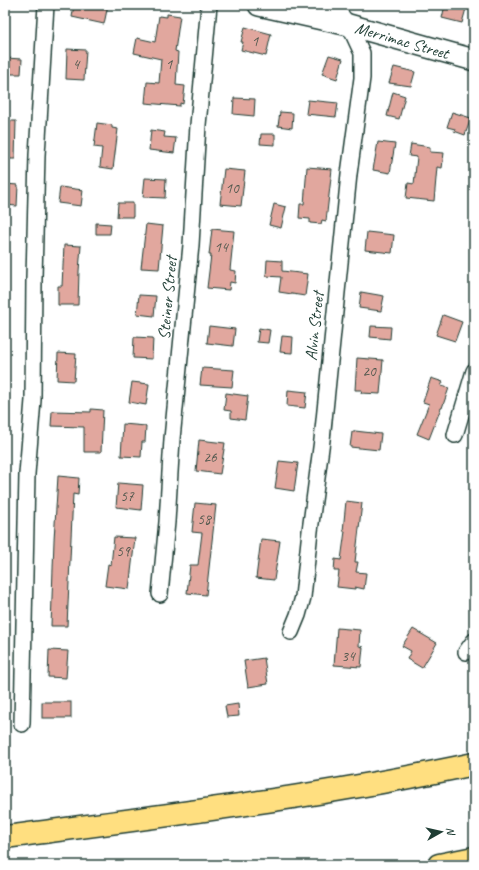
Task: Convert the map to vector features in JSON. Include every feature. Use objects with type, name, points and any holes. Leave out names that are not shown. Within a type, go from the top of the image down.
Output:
[{"type":"highway","points":[[5,837],[280,800],[474,764]]},
{"type":"highway","points":[[439,865],[474,858]]},
{"type":"main road","name":"Merrimac Street","points":[[259,5],[348,15],[474,60]]},
{"type":"street","points":[[22,724],[27,474],[33,400],[37,155],[46,5]]},
{"type":"street","name":"Steiner Street","points":[[160,594],[167,522],[172,439],[191,245],[198,125],[209,5]]},
{"type":"street","name":"Alvin Street","points":[[291,632],[304,597],[310,531],[322,440],[349,174],[362,78],[362,53],[348,15],[333,5]]},
{"type":"street","points":[[455,435],[474,371]]},
{"type":"building","points":[[74,5],[108,5],[104,24],[72,17]]},
{"type":"building","points":[[445,5],[467,5],[462,23],[442,18]]},
{"type":"building","points":[[167,14],[180,16],[175,51],[178,52],[176,85],[185,86],[183,104],[180,103],[180,106],[145,103],[147,82],[159,83],[161,59],[134,53],[137,38],[155,42],[159,16],[167,17]]},
{"type":"building","points":[[245,27],[271,34],[266,56],[241,50],[243,42],[241,42]]},
{"type":"building","points":[[67,49],[86,50],[84,80],[66,79]]},
{"type":"building","points":[[329,55],[343,59],[337,79],[322,74]]},
{"type":"building","points":[[5,58],[22,59],[21,74],[5,74]]},
{"type":"building","points":[[394,67],[415,72],[411,86],[389,83]]},
{"type":"building","points":[[393,92],[405,96],[399,119],[387,116]]},
{"type":"building","points":[[234,98],[255,99],[254,116],[233,114]]},
{"type":"building","points":[[308,100],[338,103],[336,117],[306,114]]},
{"type":"building","points":[[280,112],[293,113],[292,128],[278,126]]},
{"type":"building","points":[[452,112],[471,118],[465,135],[454,131],[455,129],[447,127]]},
{"type":"building","points":[[5,121],[16,121],[15,159],[5,159]]},
{"type":"building","points":[[97,123],[112,125],[112,128],[118,129],[113,169],[100,167],[102,148],[94,147]]},
{"type":"building","points":[[151,130],[165,132],[164,137],[176,138],[174,153],[149,150]]},
{"type":"building","points":[[261,134],[275,134],[275,145],[260,144]]},
{"type":"building","points":[[378,142],[395,144],[390,173],[373,170]]},
{"type":"building","points":[[411,144],[430,147],[430,152],[444,153],[442,168],[437,167],[434,201],[406,198],[408,183],[414,184],[417,157],[409,156]]},
{"type":"building","points":[[307,167],[332,169],[326,221],[322,220],[321,224],[310,223],[310,219],[299,218],[300,204],[304,204]]},
{"type":"building","points":[[224,169],[245,171],[241,206],[220,204]]},
{"type":"building","points":[[145,178],[166,179],[165,198],[143,197]]},
{"type":"building","points":[[5,184],[18,185],[17,206],[5,205]]},
{"type":"building","points":[[60,187],[83,190],[81,206],[58,203]]},
{"type":"building","points":[[118,203],[133,203],[133,217],[117,217]]},
{"type":"building","points":[[274,204],[286,207],[281,228],[269,225]]},
{"type":"building","points":[[96,223],[111,224],[110,234],[96,234]]},
{"type":"building","points":[[146,224],[163,226],[159,269],[141,268]]},
{"type":"building","points":[[212,229],[234,231],[230,270],[236,271],[235,283],[230,282],[229,290],[207,288]]},
{"type":"building","points":[[367,232],[394,235],[392,253],[365,250]]},
{"type":"building","points":[[64,245],[81,246],[78,305],[58,305],[58,286],[62,286]]},
{"type":"building","points":[[267,260],[282,261],[282,271],[308,274],[305,296],[279,292],[281,277],[266,276]]},
{"type":"building","points":[[361,292],[384,296],[381,311],[359,308]]},
{"type":"building","points":[[139,295],[156,296],[154,316],[137,314]]},
{"type":"building","points":[[443,315],[462,322],[455,341],[436,335]]},
{"type":"building","points":[[209,326],[235,329],[233,346],[207,343]]},
{"type":"building","points":[[371,326],[391,327],[390,339],[370,337]]},
{"type":"building","points":[[259,328],[270,330],[268,343],[257,342]]},
{"type":"building","points":[[282,336],[293,337],[292,353],[280,352]]},
{"type":"building","points":[[134,337],[153,338],[152,359],[133,358]]},
{"type":"building","points":[[58,353],[76,354],[74,381],[57,380]]},
{"type":"building","points":[[357,358],[383,360],[380,394],[361,393],[362,390],[355,390]]},
{"type":"building","points":[[202,368],[234,370],[232,387],[200,385]]},
{"type":"building","points":[[431,378],[443,382],[441,386],[449,388],[429,439],[417,434],[429,404],[423,402]]},
{"type":"building","points":[[132,382],[149,384],[146,405],[129,402]]},
{"type":"building","points":[[288,390],[307,392],[305,408],[287,406]]},
{"type":"building","points":[[226,393],[248,396],[245,420],[231,418],[231,411],[224,410]]},
{"type":"building","points":[[91,409],[103,410],[101,452],[84,452],[84,427],[51,426],[52,411],[91,412]]},
{"type":"building","points":[[123,424],[146,426],[145,442],[142,442],[141,457],[121,456]]},
{"type":"building","points":[[355,431],[381,434],[379,450],[350,447],[352,432]]},
{"type":"building","points":[[199,440],[225,443],[220,474],[196,471]]},
{"type":"building","points":[[279,461],[298,463],[294,491],[275,488]]},
{"type":"building","points":[[58,476],[79,478],[78,495],[73,494],[67,626],[51,626]]},
{"type":"building","points":[[118,483],[143,485],[141,510],[116,507]]},
{"type":"building","points":[[346,501],[362,503],[355,562],[358,562],[356,572],[366,573],[364,589],[355,587],[355,589],[337,587],[339,571],[334,571],[335,559],[341,560],[345,531],[343,531]]},
{"type":"building","points":[[195,503],[216,505],[206,595],[187,593],[190,565],[198,565],[202,533],[192,532]]},
{"type":"building","points":[[114,537],[135,538],[129,589],[105,586],[108,564],[111,565]]},
{"type":"building","points":[[261,539],[280,541],[274,580],[256,578]]},
{"type":"building","points":[[337,628],[360,630],[359,646],[363,647],[361,667],[334,665]]},
{"type":"building","points":[[413,629],[437,643],[422,668],[407,659],[411,651],[402,646]]},
{"type":"building","points":[[49,650],[68,651],[66,678],[48,677]]},
{"type":"building","points":[[264,658],[268,684],[248,687],[244,661]]},
{"type":"building","points":[[42,702],[71,702],[71,718],[42,718]]},
{"type":"building","points":[[238,704],[239,716],[227,717],[225,706]]}]
